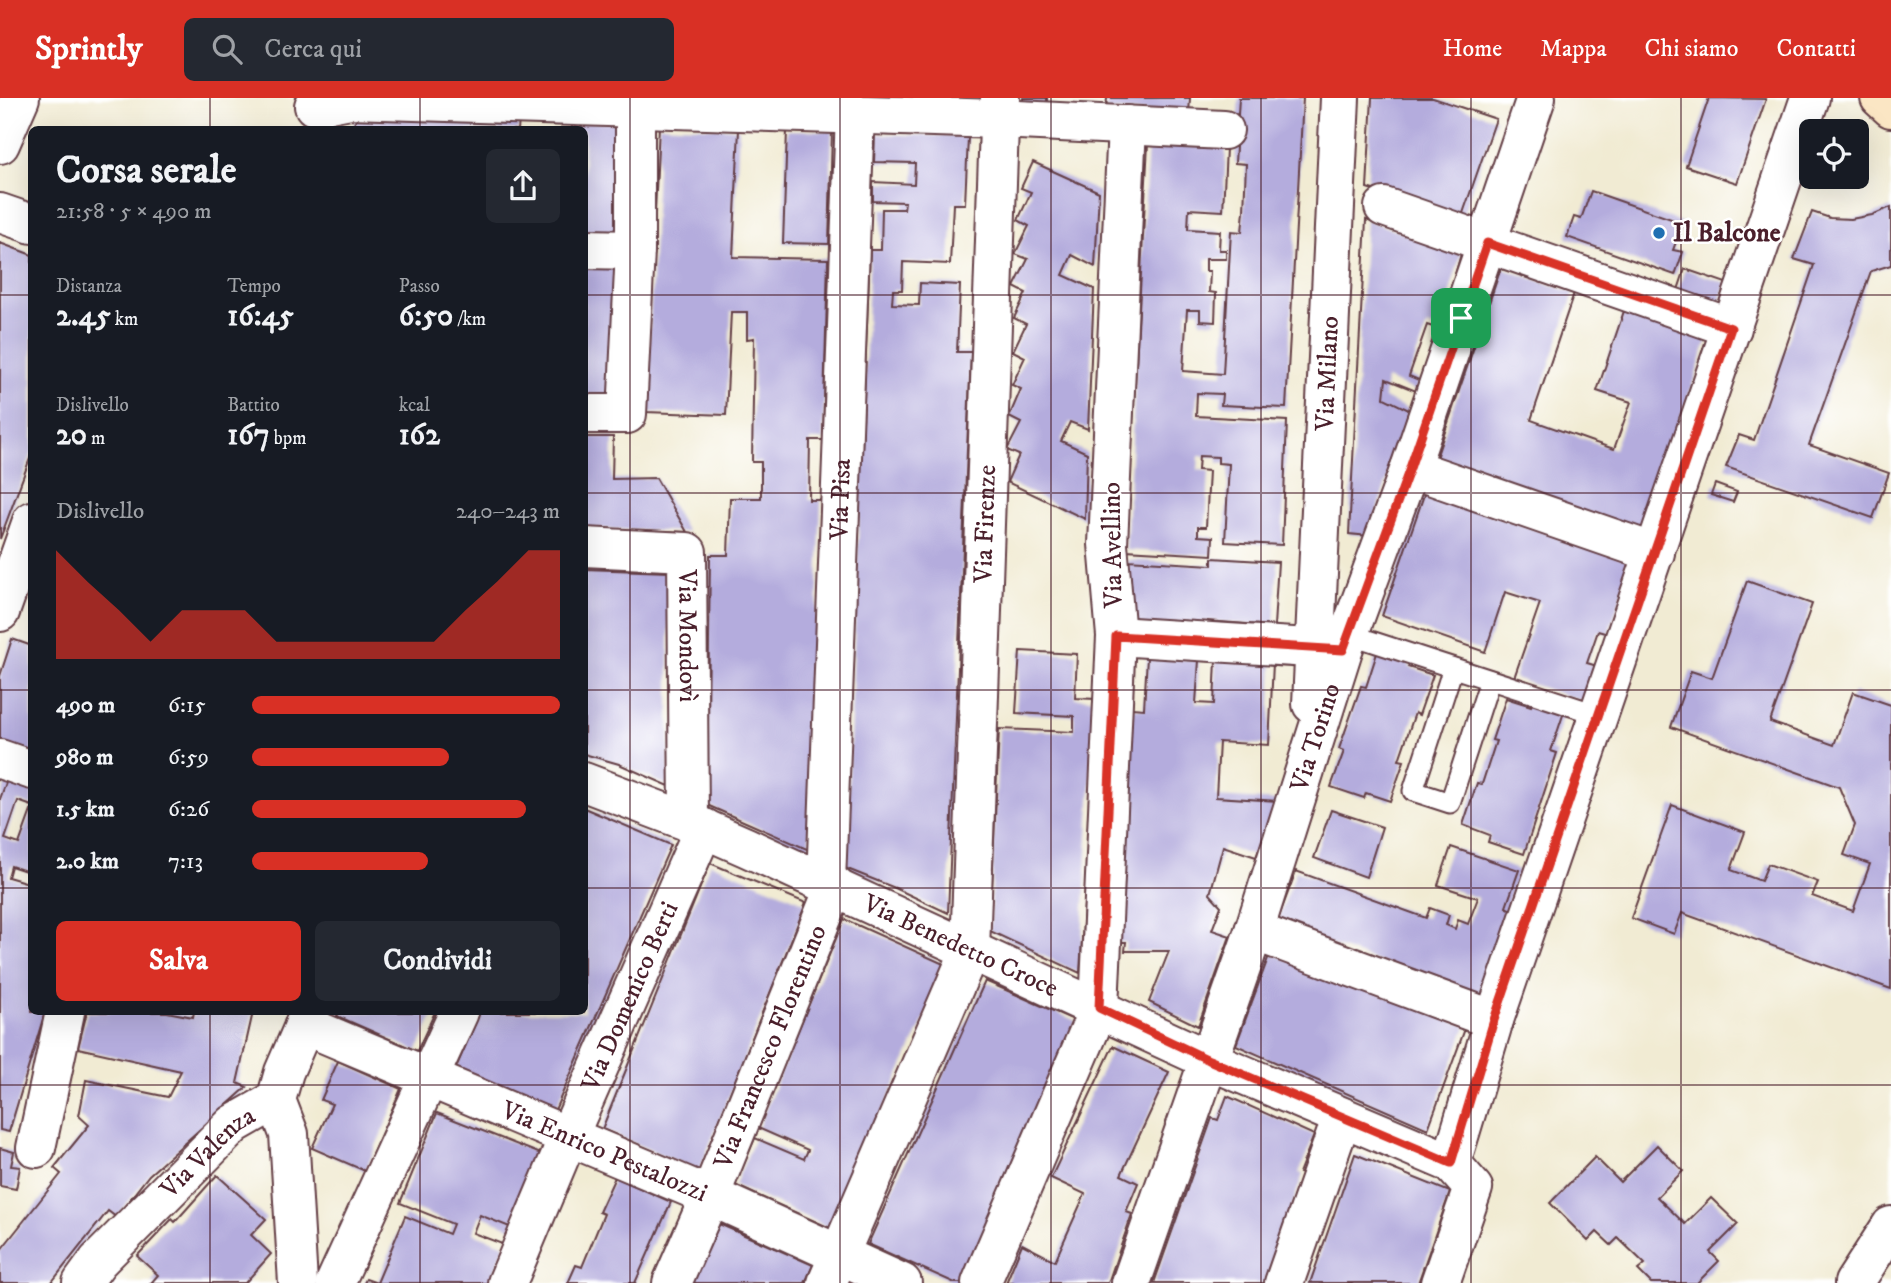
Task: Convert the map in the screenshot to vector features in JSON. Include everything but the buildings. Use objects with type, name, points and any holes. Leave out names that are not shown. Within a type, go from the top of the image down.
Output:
[{"type":"main road","points":[[1880,98],[1891,108]]},
{"type":"street","points":[[0,144],[20,98]]},
{"type":"street","name":"Via Milano","points":[[1335,645],[1340,98]]},
{"type":"street","name":"Via Torino","points":[[1131,1283],[1254,931],[1310,752],[1335,645],[1410,468],[1536,98]]},
{"type":"street","points":[[1440,1283],[1473,1188],[1451,1163],[1494,1020],[1810,98]]},
{"type":"street","points":[[320,108],[631,103],[855,114],[999,108],[1127,125],[1224,130]]},
{"type":"street","points":[[588,414],[627,414],[635,250],[635,121],[631,103]]},
{"type":"street","name":"Via Firenze","points":[[970,951],[999,108]]},
{"type":"street","name":"Via Pisa","points":[[831,884],[855,114]]},
{"type":"street","name":"Via Avellino","points":[[1099,1008],[1116,636],[1108,544],[1127,125]]},
{"type":"street","points":[[1384,207],[1731,328]]},
{"type":"street","points":[[0,213],[28,223]]},
{"type":"street","points":[[588,249],[635,250]]},
{"type":"street","points":[[1410,468],[1655,552]]},
{"type":"street","points":[[9,607],[28,536]]},
{"type":"street","name":"Via Mondovì","points":[[588,547],[687,552],[696,825]]},
{"type":"street","points":[[1116,636],[1335,645]]},
{"type":"street","points":[[0,759],[28,769]]},
{"type":"street","name":"Via Benedetto Croce","points":[[588,784],[696,825],[831,884],[1209,1060],[1451,1163]]},
{"type":"street","name":"Via Domenico Berti","points":[[508,1283],[696,825]]},
{"type":"street","name":"Via Francesco Florentino","points":[[672,1283],[710,1196],[831,884]]},
{"type":"street","points":[[1254,931],[1494,1020]]},
{"type":"street","points":[[833,1268],[970,951]]},
{"type":"street","points":[[981,1283],[1099,1008]]},
{"type":"street","points":[[36,1148],[64,1015]]},
{"type":"street","points":[[335,1283],[458,1015]]},
{"type":"street","name":"Via Enrico Pestalozzi","points":[[307,1018],[429,1078],[710,1196],[833,1268],[902,1283]]},
{"type":"street","name":"Via Valenza","points":[[82,1283],[97,1261],[234,1124],[276,1100],[284,1072],[307,1018]]},
{"type":"street","points":[[276,1100],[289,1134],[298,1283]]},
{"type":"street","points":[[1284,1283],[1342,1117]]},
{"type":"street","points":[[1854,1283],[1891,1226]]},
{"type":"lane","points":[[1335,645],[1454,668],[1599,715]]},
{"type":"lane","points":[[1454,668],[1413,792],[1450,803],[1490,680]]},
{"type":"place","name":"Il Balcone","points":[[1659,233]]},
{"type":"route","points":[[1487,243],[1731,328],[1494,1020],[1451,1163],[1209,1060],[1099,1008],[1116,636],[1343,650],[1410,468],[1461,318],[1487,243]]}]
